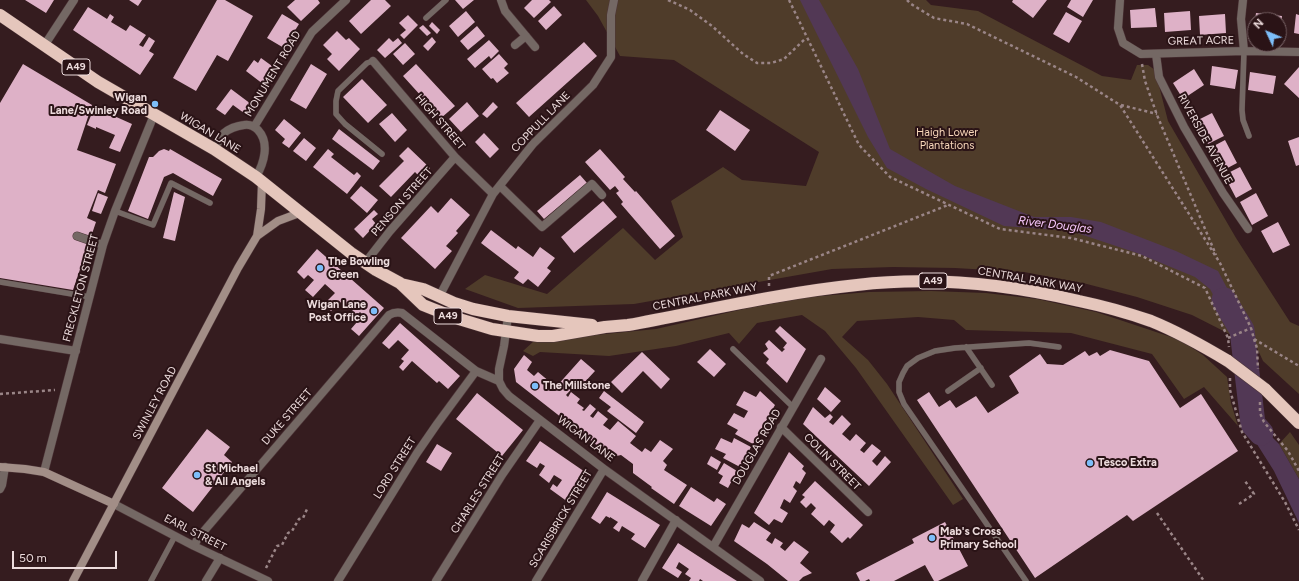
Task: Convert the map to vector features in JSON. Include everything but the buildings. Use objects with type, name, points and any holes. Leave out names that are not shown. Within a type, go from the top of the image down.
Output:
[{"type":"highway","name":"WIGAN LANE","points":[[0,15],[98,82],[214,149],[259,179],[302,212],[340,245],[365,263],[400,283],[423,305],[459,320],[506,332]]},
{"type":"highway","name":"CENTRAL PARK WAY","points":[[506,332],[538,336],[553,336],[605,327],[635,324],[769,297],[859,284],[924,281],[969,283],[1006,287],[1098,305],[1150,321],[1187,337],[1228,357],[1265,389],[1299,423]]},
{"type":"highway","name":"WIGAN LANE","points":[[400,283],[423,289],[439,297]]},
{"type":"highway","name":"CENTRAL PARK WAY","points":[[439,297],[473,309],[508,316],[605,327]]},
{"type":"street","points":[[44,46],[74,0]]},
{"type":"street","name":"MONUMENT ROAD","points":[[254,127],[312,32],[346,0]]},
{"type":"street","points":[[501,0],[506,11],[535,47]]},
{"type":"street","name":"COPPULL LANE","points":[[439,297],[493,194],[533,144],[593,85],[611,57],[611,14],[614,0]]},
{"type":"street","points":[[1120,0],[1118,28],[1123,43],[1141,54]]},
{"type":"street","points":[[1242,0],[1241,19],[1244,51]]},
{"type":"street","points":[[515,45],[526,36]]},
{"type":"street","name":"GREAT ACRE","points":[[1141,54],[1244,51],[1299,52]]},
{"type":"street","name":"RIVERSIDE AVENUE","points":[[1156,54],[1159,77],[1184,126],[1223,193],[1248,229]]},
{"type":"street","name":"HIGH STREET","points":[[373,61],[455,158],[493,194]]},
{"type":"street","name":"FRECKLETON STREET","points":[[44,472],[103,245],[154,115]]},
{"type":"street","name":"MONUMENT ROAD","points":[[214,149],[223,134],[231,128],[249,125],[254,127],[262,134],[264,142],[265,153],[259,179]]},
{"type":"street","name":"PENSON STREET","points":[[365,263],[390,231],[455,158]]},
{"type":"street","name":"SWINLEY ROAD","points":[[73,581],[257,236],[261,209],[259,179]]},
{"type":"street","points":[[500,186],[542,227],[592,184],[602,195]]},
{"type":"street","name":"SWINLEY ROAD","points":[[257,236],[278,221],[302,212]]},
{"type":"street","points":[[78,236],[103,245]]},
{"type":"street","name":"DUKE STREET","points":[[194,546],[198,538],[389,315],[393,313],[402,313],[476,371]]},
{"type":"street","points":[[476,371],[499,381],[499,369],[508,316]]},
{"type":"street","points":[[0,338],[76,351]]},
{"type":"street","name":"DOUGLAS ROAD","points":[[713,547],[820,359]]},
{"type":"street","name":"LORD STREET","points":[[338,581],[417,453],[476,371]]},
{"type":"street","name":"WIGAN LANE","points":[[499,381],[508,396],[604,469],[760,581]]},
{"type":"street","name":"CHARLES STREET","points":[[436,581],[502,475],[540,420]]},
{"type":"street","name":"COLIN STREET","points":[[782,427],[868,512]]},
{"type":"street","points":[[0,489],[2,485],[2,467],[25,469],[44,472],[114,504]]},
{"type":"street","name":"SCARISBRICK STREET","points":[[536,581],[604,469]]},
{"type":"street","name":"EARL STREET","points":[[114,504],[194,546],[264,579]]},
{"type":"street","points":[[642,581],[676,520]]},
{"type":"street","points":[[206,581],[220,558]]},
{"type":"lane","points":[[426,18],[446,0]]},
{"type":"lane","points":[[1244,51],[1242,110],[1243,120],[1249,136]]},
{"type":"lane","points":[[373,61],[367,63],[338,91],[336,114],[345,124],[382,154]]},
{"type":"lane","points":[[115,212],[154,225],[171,183],[210,203]]},
{"type":"lane","points":[[0,282],[90,297]]},
{"type":"lane","points":[[1026,581],[904,404],[899,392],[899,382],[902,373],[907,366],[918,358],[935,351],[966,347],[1029,343],[1059,347]]},
{"type":"lane","points":[[966,347],[992,385]]},
{"type":"lane","points":[[733,349],[793,407]]},
{"type":"lane","points":[[948,391],[981,368]]},
{"type":"lane","points":[[150,581],[175,536]]},
{"type":"path","points":[[668,0],[690,10],[712,26],[743,54],[757,63],[771,63],[784,59],[806,38]]},
{"type":"path","points":[[789,0],[806,38],[859,145],[890,177],[1000,229],[1070,238],[1142,256],[1205,288],[1228,338],[1228,357]]},
{"type":"path","points":[[907,0],[934,18],[967,24],[1069,73],[1120,105],[1157,114]]},
{"type":"path","points":[[1141,54],[1145,81],[1157,114],[1254,339],[1299,366]]},
{"type":"path","points":[[1120,105],[1220,263]]},
{"type":"path","points":[[769,297],[769,276],[949,205]]},
{"type":"path","points":[[1228,338],[1249,329]]},
{"type":"path","points":[[1230,375],[1230,390],[1242,432],[1285,502],[1299,530]]},
{"type":"path","points":[[0,394],[66,390]]},
{"type":"path","points":[[1239,504],[1254,494],[1245,481]]},
{"type":"path","points":[[264,579],[277,546],[282,545],[288,533],[292,532],[299,519],[303,518],[308,509]]},
{"type":"path","points":[[1157,513],[1204,581]]},
{"type":"green space","name":"Haigh Lower Plantations","points":[[586,0],[926,0],[931,5],[978,11],[1102,76],[1131,80],[1137,65],[1148,65],[1155,70],[1168,121],[1236,238],[1290,322],[1299,326],[1299,394],[1263,361],[1257,348],[1192,315],[1137,297],[1083,283],[1024,272],[955,268],[893,267],[832,269],[634,304],[518,308],[465,289],[485,275],[547,294],[623,228],[655,260],[683,237],[671,201],[723,167],[742,180],[806,186],[819,152],[674,60],[620,56],[598,16]]},
{"type":"green space","points":[[931,291],[986,293],[1037,299],[1096,312],[1180,340],[1203,355],[1227,377],[1231,403],[1238,426],[1204,387],[1184,399],[1152,354],[1071,333],[966,330],[954,320],[918,317],[857,321],[842,337],[868,360],[887,384],[963,499],[953,505],[856,368],[825,331],[802,315],[757,323],[739,344],[729,333],[676,346],[609,356],[540,352],[533,356],[523,351],[534,341],[656,329],[748,308],[809,297],[869,292]]},
{"type":"green space","points":[[1290,432],[1299,445],[1299,479],[1279,444]]},
{"type":"water","name":"River Douglas","points":[[800,0],[819,0],[858,69],[890,149],[955,186],[1034,217],[1071,217],[1101,222],[1176,251],[1218,271],[1247,326],[1232,331],[1210,289],[1195,277],[1137,253],[1071,231],[1004,226],[926,189],[887,168],[868,137]]},
{"type":"water","points":[[1238,392],[1255,406],[1257,417],[1261,426],[1279,444],[1299,479],[1299,523],[1274,471],[1255,441],[1246,422]]},
{"type":"waterway","name":"River Douglas","points":[[1224,300],[1242,330],[1253,424],[1261,433]]},
{"type":"place","name":"Wigan Lane/Swinley Road","points":[[155,104]]},
{"type":"place","name":"The Bowling Green","points":[[320,268]]},
{"type":"place","name":"Wigan Lane Post Office","points":[[374,311]]},
{"type":"place","name":"The Millstone","points":[[535,386]]},
{"type":"place","name":"Tesco Extra","points":[[1090,463]]},
{"type":"place","name":"St Michael & All Angels","points":[[197,475]]},
{"type":"place","name":"Mab's Cross Primary School","points":[[932,538]]}]
